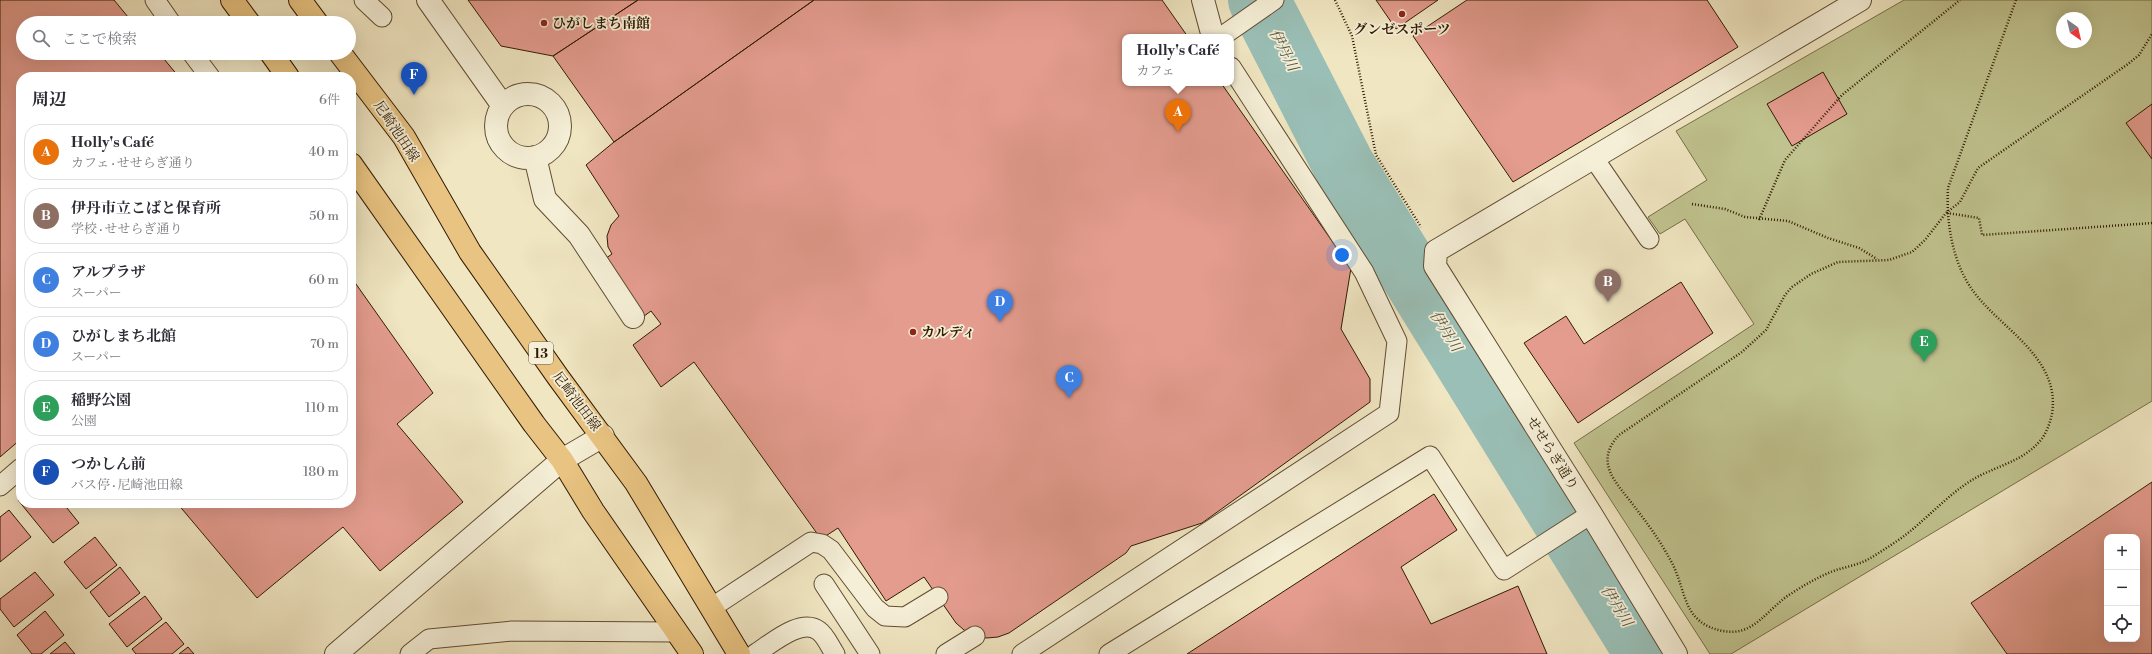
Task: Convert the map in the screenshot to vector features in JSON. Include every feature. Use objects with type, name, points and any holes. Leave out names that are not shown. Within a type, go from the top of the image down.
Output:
[{"type":"main road","points":[[232,0],[244,16]]},
{"type":"main road","points":[[300,0],[313,16]]},
{"type":"main road","points":[[276,60],[284,72]]},
{"type":"main road","name":"尼崎池田線","points":[[345,60],[354,72]]},
{"type":"main road","name":"尼崎池田線","points":[[356,74],[404,137],[470,252],[558,377],[603,436],[636,483],[739,654]]},
{"type":"main road","points":[[356,171],[534,424],[562,460],[593,511],[692,654]]},
{"type":"street","points":[[428,0],[503,106]]},
{"type":"street","points":[[1203,0],[1212,34]]},
{"type":"street","points":[[1436,251],[1860,0]]},
{"type":"street","points":[[530,94],[544,98],[556,111],[560,126],[558,137],[552,147],[545,153],[536,157],[528,158],[511,153],[499,141],[496,124],[503,106],[515,97],[530,94]]},
{"type":"street","points":[[536,157],[545,199],[579,235],[633,317]]},
{"type":"street","name":"せせらぎ通り","points":[[1436,251],[1435,266],[1585,518],[1676,654]]},
{"type":"street","points":[[336,654],[562,460],[603,436]]},
{"type":"lane","points":[[154,0],[166,16]]},
{"type":"lane","points":[[364,0],[382,17]]},
{"type":"lane","points":[[1225,34],[1274,0]]},
{"type":"lane","points":[[197,60],[206,72]]},
{"type":"lane","points":[[1022,654],[1389,413],[1397,341],[1364,272],[1234,72]]},
{"type":"lane","points":[[1593,157],[1649,239]]},
{"type":"lane","points":[[1109,654],[1430,456],[1504,570],[1585,518]]},
{"type":"lane","points":[[0,486],[16,472]]},
{"type":"lane","points":[[711,608],[812,542],[822,544],[831,550],[875,608],[885,616],[905,617],[938,597]]},
{"type":"lane","points":[[824,584],[870,654]]},
{"type":"lane","points":[[755,654],[798,627],[810,626],[820,631],[835,654]]},
{"type":"lane","points":[[410,654],[429,639],[512,632],[676,632]]},
{"type":"lane","points":[[946,654],[975,636]]},
{"type":"path","points":[[1335,0],[1352,36],[1376,155],[1436,251]]},
{"type":"path","points":[[1759,220],[1785,160],[1842,94],[1960,0]]},
{"type":"path","points":[[2016,0],[1948,188],[1946,213],[1960,270],[1970,287],[1982,303],[2025,342],[2046,375],[2053,400],[2052,412],[2044,434],[2038,443],[2026,453],[1968,482],[1912,531],[1897,541],[1861,563],[1817,577],[1780,600],[1752,627],[1740,632],[1722,630],[1708,626],[1698,619],[1690,610],[1673,564],[1657,536],[1610,475],[1608,464],[1610,447],[1619,435],[1723,366],[1752,343],[1766,330],[1785,296],[1800,281],[1810,274],[1838,262],[1897,259],[1912,252],[1925,240],[1946,213],[1960,202],[1978,168],[2128,64],[2139,55],[2152,34]]},
{"type":"path","points":[[1692,204],[1725,209],[1745,217],[1759,220],[1788,221],[1828,238],[1859,248],[1877,260]]},
{"type":"path","points":[[1946,213],[1979,218],[1982,235],[2152,223]]},
{"type":"green space","points":[[1904,0],[2152,0],[2152,401],[1731,654],[1710,654],[1574,443],[1754,324],[1685,219],[1660,234],[1648,217],[1707,180],[1676,131]]},
{"type":"building","points":[[0,0],[114,0],[127,16],[16,16],[16,60],[165,60],[175,72],[16,72],[16,443],[0,457]]},
{"type":"building","name":"ひがしまち南館","points":[[468,0],[638,0],[553,56],[501,46]]},
{"type":"building","points":[[638,0],[814,0],[614,142],[553,56]]},
{"type":"building","points":[[814,0],[1162,0],[1186,34],[1122,34],[1122,86],[1223,86],[1351,268],[1341,329],[1370,379],[1370,402],[1202,523],[1131,546],[1126,553],[1009,633],[998,637],[987,638],[975,636],[964,630],[956,623],[924,577],[886,601],[838,528],[821,539],[694,362],[661,387],[633,345],[661,324],[651,311],[640,319],[599,263],[612,254],[608,247],[607,236],[611,225],[619,216],[586,165],[614,142]]},
{"type":"building","name":"グンゼスポーツ","points":[[1376,0],[1438,0],[1396,29]]},
{"type":"building","points":[[1467,0],[1707,0],[1738,47],[1513,182],[1413,36]]},
{"type":"building","points":[[1823,72],[1847,114],[1792,146],[1767,104]]},
{"type":"building","points":[[2152,104],[2152,159],[2126,123]]},
{"type":"building","points":[[1681,282],[1713,333],[1578,423],[1524,343],[1566,316],[1584,344]]},
{"type":"building","points":[[356,284],[433,393],[397,424],[463,502],[380,571],[343,527],[257,598],[181,508],[356,508]]},
{"type":"building","points":[[2152,482],[2152,654],[2007,654],[1971,603]]},
{"type":"building","points":[[1434,494],[1457,530],[1401,567],[1431,624],[1518,586],[1547,654],[1187,654]]},
{"type":"building","points":[[25,508],[67,508],[79,523],[53,543]]},
{"type":"building","points":[[9,510],[31,537],[0,562],[0,517]]},
{"type":"building","points":[[95,537],[117,565],[86,589],[64,562]]},
{"type":"building","points":[[120,567],[140,593],[109,617],[90,592]]},
{"type":"building","points":[[35,572],[54,595],[14,627],[0,609],[0,599]]},
{"type":"building","points":[[145,596],[162,619],[127,647],[109,624]]},
{"type":"building","points":[[45,611],[64,635],[41,654],[32,654],[17,635]]},
{"type":"building","points":[[166,622],[184,644],[172,654],[136,654],[132,649]]},
{"type":"building","points":[[65,642],[75,654],[50,654]]},
{"type":"building","points":[[188,647],[194,654],[179,654]]},
{"type":"waterway","name":"伊丹川","points":[[1259,0],[1343,164],[1646,654]]},
{"type":"place","name":"グンゼスポーツ","points":[[1402,14]]},
{"type":"place","name":"ひがしまち南館","points":[[544,23]]},
{"type":"place","name":"つかしん前","points":[[414,95]]},
{"type":"place","name":"Holly's Café","points":[[1178,132]]},
{"type":"place","name":"伊丹市立こばと保育所","points":[[1608,302]]},
{"type":"place","name":"ひがしまち北館","points":[[1000,322]]},
{"type":"place","name":"カルディ","points":[[913,332]]},
{"type":"place","name":"稲野公園","points":[[1924,362]]},
{"type":"place","name":"アルプラザ","points":[[1069,398]]}]
